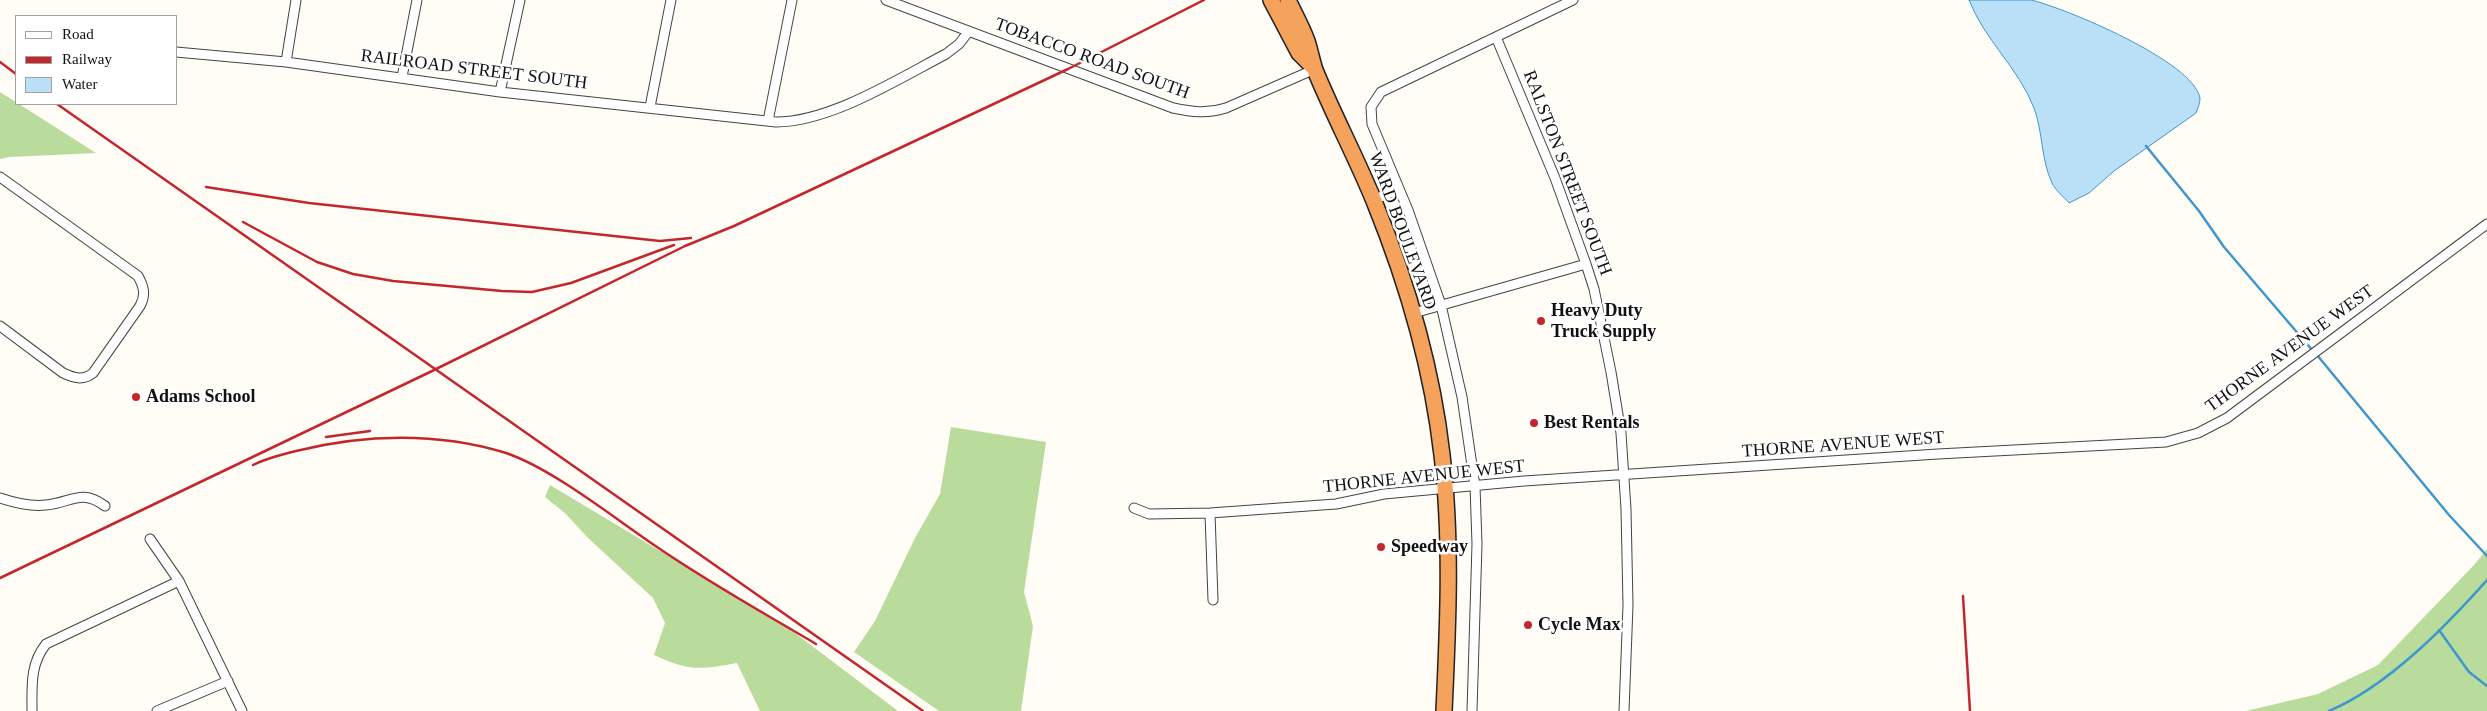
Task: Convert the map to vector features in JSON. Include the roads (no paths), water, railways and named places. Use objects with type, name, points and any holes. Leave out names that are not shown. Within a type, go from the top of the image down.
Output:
[{"type":"highway","name":"WARD BOULEVARD","points":[[1270,0],[1299,53],[1315,69]]},
{"type":"highway","name":"WARD BOULEVARD","points":[[1288,0],[1306,39],[1315,69],[1373,200],[1414,313],[1433,397],[1445,488],[1449,579],[1444,711]]},
{"type":"street","points":[[286,62],[296,0]]},
{"type":"street","points":[[402,77],[417,0]]},
{"type":"street","points":[[500,92],[520,0]]},
{"type":"street","points":[[650,107],[671,0]]},
{"type":"street","points":[[768,121],[792,0]]},
{"type":"street","name":"TOBACCO ROAD SOUTH","points":[[886,0],[1173,108],[1193,112],[1214,112],[1226,108],[1315,69]]},
{"type":"street","points":[[1472,711],[1477,594],[1475,486],[1462,397],[1440,305],[1399,189],[1372,124],[1371,107],[1381,92],[1573,0]]},
{"type":"street","name":"RAILROAD STREET SOUTH","points":[[178,52],[286,62],[500,92],[768,121],[794,122],[835,110],[946,54],[959,44],[969,31]]},
{"type":"street","name":"RALSTON STREET SOUTH","points":[[1496,37],[1555,178],[1586,264],[1594,289],[1611,372],[1621,433],[1628,605],[1624,711]]},
{"type":"street","points":[[0,176],[138,276],[144,293],[144,299],[140,306],[93,373],[87,378],[73,377],[63,373],[0,326]]},
{"type":"street","points":[[1373,200],[1399,189]]},
{"type":"street","name":"THORNE AVENUE WEST","points":[[1134,508],[1149,514],[1210,513],[1336,504],[1384,494],[1445,488],[1938,454],[2128,446],[2184,438],[2212,427],[2227,418],[2487,224]]},
{"type":"street","points":[[1414,313],[1586,264]]},
{"type":"street","points":[[0,498],[21,504],[44,506],[82,496],[98,501],[105,506]]},
{"type":"street","points":[[1210,513],[1213,600]]},
{"type":"street","points":[[150,539],[179,581],[242,711]]},
{"type":"street","points":[[32,711],[33,668],[36,655],[46,644],[179,581]]},
{"type":"street","points":[[157,711],[228,681]]},
{"type":"water","points":[[1969,0],[2031,0],[2071,13],[2126,38],[2175,68],[2192,83],[2200,98],[2196,113],[2114,171],[2089,193],[2069,203],[2055,188],[2048,174],[2037,117],[2027,93],[1984,28]]},
{"type":"waterway","points":[[2146,146],[2199,211],[2224,247],[2313,351]]},
{"type":"waterway","points":[[2317,355],[2449,515],[2487,556]]},
{"type":"waterway","points":[[2329,711],[2373,687],[2394,671],[2434,636],[2487,580]]},
{"type":"waterway","points":[[2439,630],[2469,672],[2487,686]]},
{"type":"railway","points":[[0,578],[430,372],[685,246],[734,226],[1068,69],[1204,0]]},
{"type":"railway","points":[[0,62],[15,73]]},
{"type":"railway","points":[[58,105],[923,711]]},
{"type":"railway","points":[[206,187],[309,203],[660,241],[691,238]]},
{"type":"railway","points":[[243,222],[317,262],[353,274],[393,281],[502,291],[532,292],[571,283],[674,245]]},
{"type":"railway","points":[[326,437],[370,431]]},
{"type":"railway","points":[[253,465],[274,457],[322,445],[374,439],[401,438],[454,441],[506,453],[524,460],[563,482],[657,547],[735,597],[816,644]]},
{"type":"railway","points":[[1963,596],[1970,711]]},
{"type":"place","name":"Heavy Duty Truck Supply","points":[[1541,321]]},
{"type":"place","name":"Adams School","points":[[136,397]]},
{"type":"place","name":"Best Rentals","points":[[1534,423]]},
{"type":"place","name":"Speedway","points":[[1381,547]]},
{"type":"place","name":"Cycle Max","points":[[1528,625]]}]
